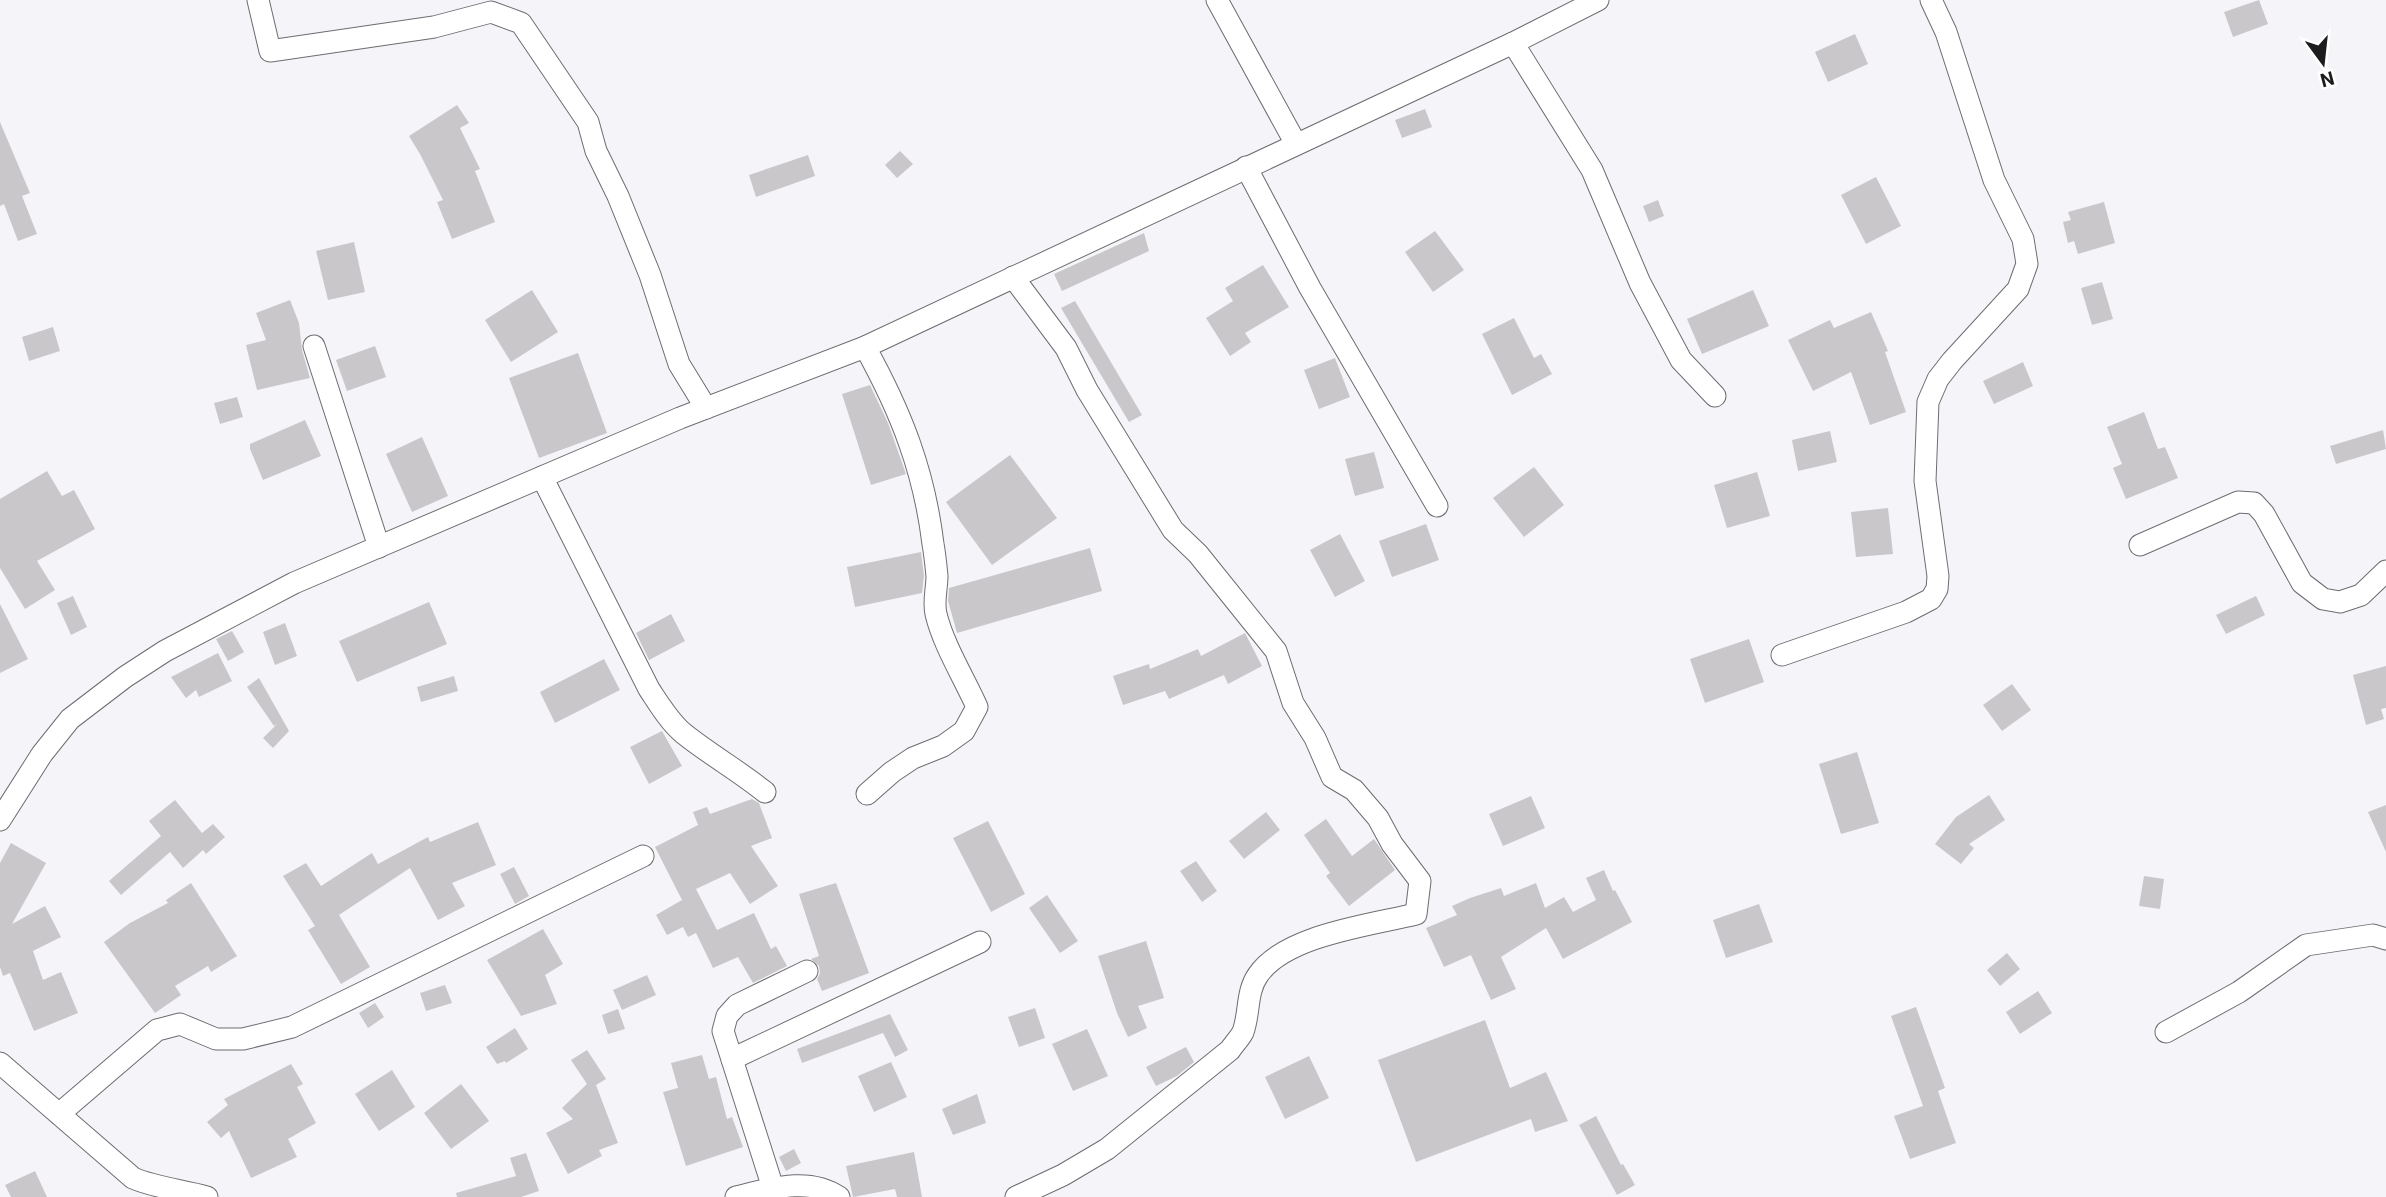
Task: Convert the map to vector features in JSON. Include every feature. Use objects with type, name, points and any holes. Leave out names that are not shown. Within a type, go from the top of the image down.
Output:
[{"type":"street","points":[[258,0],[270,51],[434,27],[491,12],[521,23],[588,122],[596,151],[650,275],[679,363],[706,408]]},
{"type":"street","points":[[1217,0],[1296,144]]},
{"type":"street","points":[[0,820],[42,754],[70,719],[125,677],[165,651],[294,583],[706,408],[865,347],[1513,43],[1598,0]]},
{"type":"street","points":[[1782,655],[1906,612],[1931,599],[1937,589],[1937,576],[1925,481],[1928,402],[1938,379],[1952,361],[2018,289],[2027,264],[2023,239],[1994,180],[1946,32],[1931,0]]},
{"type":"street","points":[[1513,43],[1592,170],[1640,282],[1681,360],[1715,396]]},
{"type":"street","points":[[1246,167],[1310,288],[1437,506]]},
{"type":"street","points":[[1013,277],[1066,348],[1087,390],[1173,530],[1198,554],[1276,651],[1293,703],[1315,738],[1332,777],[1354,790],[1378,818],[1392,844],[1420,881],[1416,914],[1311,939],[1277,955],[1258,975],[1248,996],[1242,1033],[1230,1050],[1107,1149],[1063,1175],[1016,1197]]},
{"type":"street","points":[[314,346],[379,547]]},
{"type":"street","points":[[865,347],[896,405],[910,443],[933,542],[937,575],[935,611],[944,638],[977,707],[964,731],[943,746],[913,758],[867,794]]},
{"type":"street","points":[[542,477],[649,689],[662,709],[682,732],[765,792]]},
{"type":"street","points":[[2140,545],[2238,502],[2254,503],[2264,514],[2302,583],[2323,599],[2340,602],[2361,594],[2386,571]]},
{"type":"street","points":[[58,1114],[157,1030],[180,1024],[216,1039],[243,1039],[292,1027],[643,856]]},
{"type":"street","points":[[2166,1032],[2239,992],[2306,945],[2373,935],[2386,939]]},
{"type":"street","points":[[732,1059],[980,942]]},
{"type":"street","points":[[773,1188],[723,1031],[727,1016],[737,1005],[807,971]]},
{"type":"street","points":[[0,1063],[133,1178],[207,1197]]},
{"type":"street","points":[[736,1197],[773,1188],[806,1185],[839,1197]]},
{"type":"building","points":[[2259,0],[2268,24],[2233,37],[2224,12]]},
{"type":"building","points":[[1855,34],[1868,64],[1828,82],[1815,52]]},
{"type":"building","points":[[457,105],[469,123],[460,128],[480,169],[475,171],[495,222],[452,239],[437,202],[443,200],[409,136]]},
{"type":"building","points":[[1425,109],[1432,127],[1402,138],[1395,120]]},
{"type":"building","points":[[0,122],[30,193],[22,196],[37,234],[18,241],[4,204],[0,206]]},
{"type":"building","points":[[900,151],[913,164],[897,178],[885,165]]},
{"type":"building","points":[[808,155],[815,176],[756,197],[749,175]]},
{"type":"building","points":[[1876,177],[1901,226],[1866,244],[1841,195]]},
{"type":"building","points":[[1658,200],[1664,216],[1649,222],[1643,206]]},
{"type":"building","points":[[2104,202],[2115,243],[2078,254],[2074,241],[2068,243],[2063,222],[2071,220],[2068,212]]},
{"type":"building","points":[[1435,231],[1464,270],[1433,292],[1405,252]]},
{"type":"building","points":[[1144,233],[1149,251],[1062,291],[1054,274]]},
{"type":"building","points":[[354,242],[365,292],[328,300],[316,251]]},
{"type":"building","points":[[1263,265],[1289,307],[1245,333],[1251,342],[1230,356],[1206,318],[1233,301],[1225,288]]},
{"type":"building","points":[[2102,282],[2113,319],[2092,325],[2081,288]]},
{"type":"building","points":[[532,290],[558,332],[511,362],[485,320]]},
{"type":"building","points":[[1753,290],[1769,326],[1702,354],[1687,319]]},
{"type":"building","points":[[290,300],[299,323],[302,350],[310,378],[257,390],[246,345],[266,340],[256,313]]},
{"type":"building","points":[[1075,301],[1142,415],[1129,422],[1061,308]]},
{"type":"building","points":[[1871,312],[1888,351],[1885,352],[1906,412],[1870,425],[1851,372],[1813,391],[1788,340],[1830,320],[1834,328]]},
{"type":"building","points":[[1514,318],[1534,358],[1541,354],[1552,374],[1512,395],[1482,334]]},
{"type":"building","points":[[53,327],[60,351],[29,361],[22,337]]},
{"type":"building","points":[[375,346],[386,377],[347,391],[336,360]]},
{"type":"building","points":[[578,353],[607,433],[539,458],[509,378]]},
{"type":"building","points":[[1335,358],[1350,397],[1319,409],[1304,370]]},
{"type":"building","points":[[2023,362],[2033,386],[1994,404],[1983,381]]},
{"type":"building","points":[[870,385],[888,423],[906,474],[871,485],[842,394]]},
{"type":"building","points":[[237,397],[243,417],[220,424],[214,403]]},
{"type":"building","points":[[2144,412],[2158,449],[2165,447],[2178,478],[2126,499],[2113,468],[2122,464],[2107,427]]},
{"type":"building","points":[[305,420],[321,456],[263,480],[250,444]]},
{"type":"building","points":[[2383,430],[2386,449],[2336,464],[2330,446]]},
{"type":"building","points":[[1830,431],[1837,462],[1798,471],[1792,440]]},
{"type":"building","points":[[422,437],[448,496],[412,512],[386,454]]},
{"type":"building","points":[[1374,452],[1384,488],[1355,496],[1345,459]]},
{"type":"building","points":[[1010,455],[1057,518],[992,565],[946,502]]},
{"type":"building","points":[[1534,467],[1564,505],[1524,537],[1493,498]]},
{"type":"building","points":[[47,471],[62,496],[74,490],[95,529],[37,561],[55,590],[25,609],[0,568],[0,499]]},
{"type":"building","points":[[1757,472],[1770,516],[1727,528],[1714,485]]},
{"type":"building","points":[[1888,508],[1893,554],[1856,557],[1851,512]]},
{"type":"building","points":[[1426,524],[1439,560],[1392,577],[1379,541]]},
{"type":"building","points":[[1340,534],[1365,581],[1335,597],[1310,550]]},
{"type":"building","points":[[1090,548],[1102,591],[957,633],[948,601],[949,588]]},
{"type":"building","points":[[921,552],[924,576],[922,593],[855,607],[847,567]]},
{"type":"building","points":[[73,596],[87,627],[71,635],[57,603]]},
{"type":"building","points":[[2256,596],[2265,615],[2226,634],[2216,615]]},
{"type":"building","points":[[429,602],[447,644],[357,682],[339,641]]},
{"type":"building","points":[[0,604],[28,659],[0,673]]},
{"type":"building","points":[[671,614],[685,641],[649,660],[636,633]]},
{"type":"building","points":[[285,623],[297,656],[275,665],[263,632]]},
{"type":"building","points":[[232,631],[244,652],[228,661],[216,639]]},
{"type":"building","points":[[1245,633],[1262,666],[1228,684],[1224,675],[1169,699],[1165,691],[1123,705],[1113,676],[1149,664],[1150,669],[1198,649],[1201,656]]},
{"type":"building","points":[[1749,639],[1764,682],[1705,703],[1690,659]]},
{"type":"building","points":[[218,653],[232,681],[199,697],[196,690],[186,698],[171,677]]},
{"type":"building","points":[[604,659],[620,690],[555,723],[540,692]]},
{"type":"building","points":[[2386,666],[2386,708],[2381,709],[2384,719],[2366,725],[2353,675]]},
{"type":"building","points":[[454,676],[458,691],[421,702],[417,687]]},
{"type":"building","points":[[259,678],[289,731],[273,748],[263,738],[277,724],[274,726],[247,687]]},
{"type":"building","points":[[2012,684],[2031,710],[2002,731],[1983,705]]},
{"type":"building","points":[[662,731],[682,766],[649,784],[630,747]]},
{"type":"building","points":[[1857,752],[1879,823],[1841,834],[1819,764]]},
{"type":"building","points":[[1989,795],[2005,820],[1969,844],[1974,848],[1961,864],[1935,844],[1956,817]]},
{"type":"building","points":[[1531,796],[1545,828],[1503,846],[1489,814]]},
{"type":"building","points":[[752,799],[759,803],[772,838],[751,846],[778,886],[750,904],[730,873],[696,889],[717,930],[754,913],[771,949],[776,946],[787,966],[753,983],[738,957],[713,968],[696,933],[688,937],[683,927],[667,935],[656,915],[682,900],[655,847],[698,825],[693,812],[707,807],[710,814]]},
{"type":"building","points":[[175,800],[202,833],[213,824],[225,837],[206,854],[203,850],[183,868],[170,852],[121,895],[109,881],[161,836],[149,821]]},
{"type":"building","points":[[2386,805],[2386,852],[2368,812]]},
{"type":"building","points":[[1266,812],[1280,830],[1244,859],[1229,841]]},
{"type":"building","points":[[1326,819],[1352,856],[1374,839],[1395,870],[1349,906],[1326,876],[1330,873],[1304,835]]},
{"type":"building","points":[[988,821],[1025,894],[991,912],[953,838]]},
{"type":"building","points":[[478,822],[496,865],[452,883],[465,906],[438,920],[410,868],[339,915],[370,967],[341,984],[308,930],[315,926],[283,876],[306,863],[321,886],[372,853],[378,864],[428,837],[430,842]]},
{"type":"building","points":[[11,843],[46,863],[12,924],[45,906],[61,937],[33,951],[43,980],[61,972],[78,1013],[34,1031],[10,973],[3,976],[0,967],[0,863]]},
{"type":"building","points":[[1196,861],[1217,891],[1202,902],[1180,871]]},
{"type":"building","points":[[514,867],[529,896],[515,904],[500,874]]},
{"type":"building","points":[[1604,870],[1632,922],[1563,959],[1546,928],[1501,957],[1516,989],[1491,1000],[1471,955],[1444,967],[1426,928],[1457,915],[1452,906],[1470,898],[1501,888],[1504,896],[1536,883],[1545,908],[1564,897],[1573,912],[1596,900],[1586,878]]},
{"type":"building","points":[[2144,876],[2164,879],[2160,909],[2139,906]]},
{"type":"building","points":[[191,883],[237,956],[211,972],[208,966],[175,986],[181,995],[155,1013],[104,942],[130,923],[168,903],[166,900]]},
{"type":"building","points":[[836,883],[869,973],[822,991],[817,979],[819,966],[811,959],[819,956],[799,894]]},
{"type":"building","points":[[1047,895],[1078,941],[1060,953],[1029,908]]},
{"type":"building","points":[[1759,904],[1773,942],[1726,958],[1713,920]]},
{"type":"building","points":[[543,929],[563,964],[545,975],[557,1004],[521,1016],[487,960]]},
{"type":"building","points":[[1146,941],[1164,998],[1138,1006],[1147,1028],[1128,1037],[1098,956]]},
{"type":"building","points":[[2007,953],[2020,969],[2000,986],[1987,970]]},
{"type":"building","points":[[647,975],[656,995],[622,1010],[613,990]]},
{"type":"building","points":[[445,985],[452,1003],[426,1011],[420,993]]},
{"type":"building","points":[[2038,991],[2052,1013],[2020,1034],[2006,1012]]},
{"type":"building","points":[[375,1003],[384,1017],[368,1028],[359,1013]]},
{"type":"building","points":[[1916,1007],[1945,1088],[1938,1091],[1956,1143],[1910,1159],[1894,1116],[1923,1106],[1891,1016]]},
{"type":"building","points":[[1035,1008],[1045,1038],[1019,1047],[1008,1017]]},
{"type":"building","points":[[618,1009],[625,1029],[608,1034],[602,1015]]},
{"type":"building","points":[[890,1014],[908,1050],[895,1057],[883,1033],[802,1063],[797,1049]]},
{"type":"building","points":[[1485,1020],[1510,1088],[1546,1072],[1568,1121],[1535,1132],[1531,1119],[1416,1162],[1378,1060]]},
{"type":"building","points":[[515,1028],[528,1049],[506,1063],[497,1064],[486,1047]]},
{"type":"building","points":[[1087,1029],[1108,1076],[1073,1091],[1052,1044]]},
{"type":"building","points":[[1186,1047],[1194,1062],[1177,1076],[1156,1086],[1146,1067]]},
{"type":"building","points":[[587,1050],[606,1079],[596,1085],[618,1143],[599,1150],[602,1156],[568,1174],[546,1133],[573,1119],[562,1108],[587,1084],[571,1060]]},
{"type":"building","points":[[702,1055],[709,1079],[716,1077],[727,1119],[732,1117],[743,1147],[686,1166],[663,1092],[678,1088],[671,1063]]},
{"type":"building","points":[[1309,1056],[1329,1098],[1285,1119],[1265,1077]]},
{"type":"building","points":[[891,1062],[907,1097],[874,1112],[858,1076]]},
{"type":"building","points":[[291,1064],[303,1084],[297,1087],[316,1123],[288,1139],[297,1157],[251,1178],[229,1131],[221,1138],[207,1122],[228,1105],[224,1099]]},
{"type":"building","points":[[392,1070],[415,1107],[379,1131],[355,1094]]},
{"type":"building","points":[[461,1084],[489,1121],[451,1149],[424,1113]]},
{"type":"building","points":[[977,1094],[986,1123],[953,1135],[942,1109]]},
{"type":"building","points":[[1596,1116],[1621,1165],[1623,1164],[1635,1185],[1617,1195],[1579,1125]]},
{"type":"building","points":[[794,1149],[801,1163],[786,1171],[779,1157]]},
{"type":"building","points":[[914,1152],[922,1197],[897,1197],[895,1189],[853,1197],[846,1166]]},
{"type":"building","points":[[526,1153],[539,1191],[521,1197],[457,1197],[456,1193],[516,1176],[510,1158]]},
{"type":"building","points":[[35,1171],[47,1197],[11,1197],[5,1185]]}]
